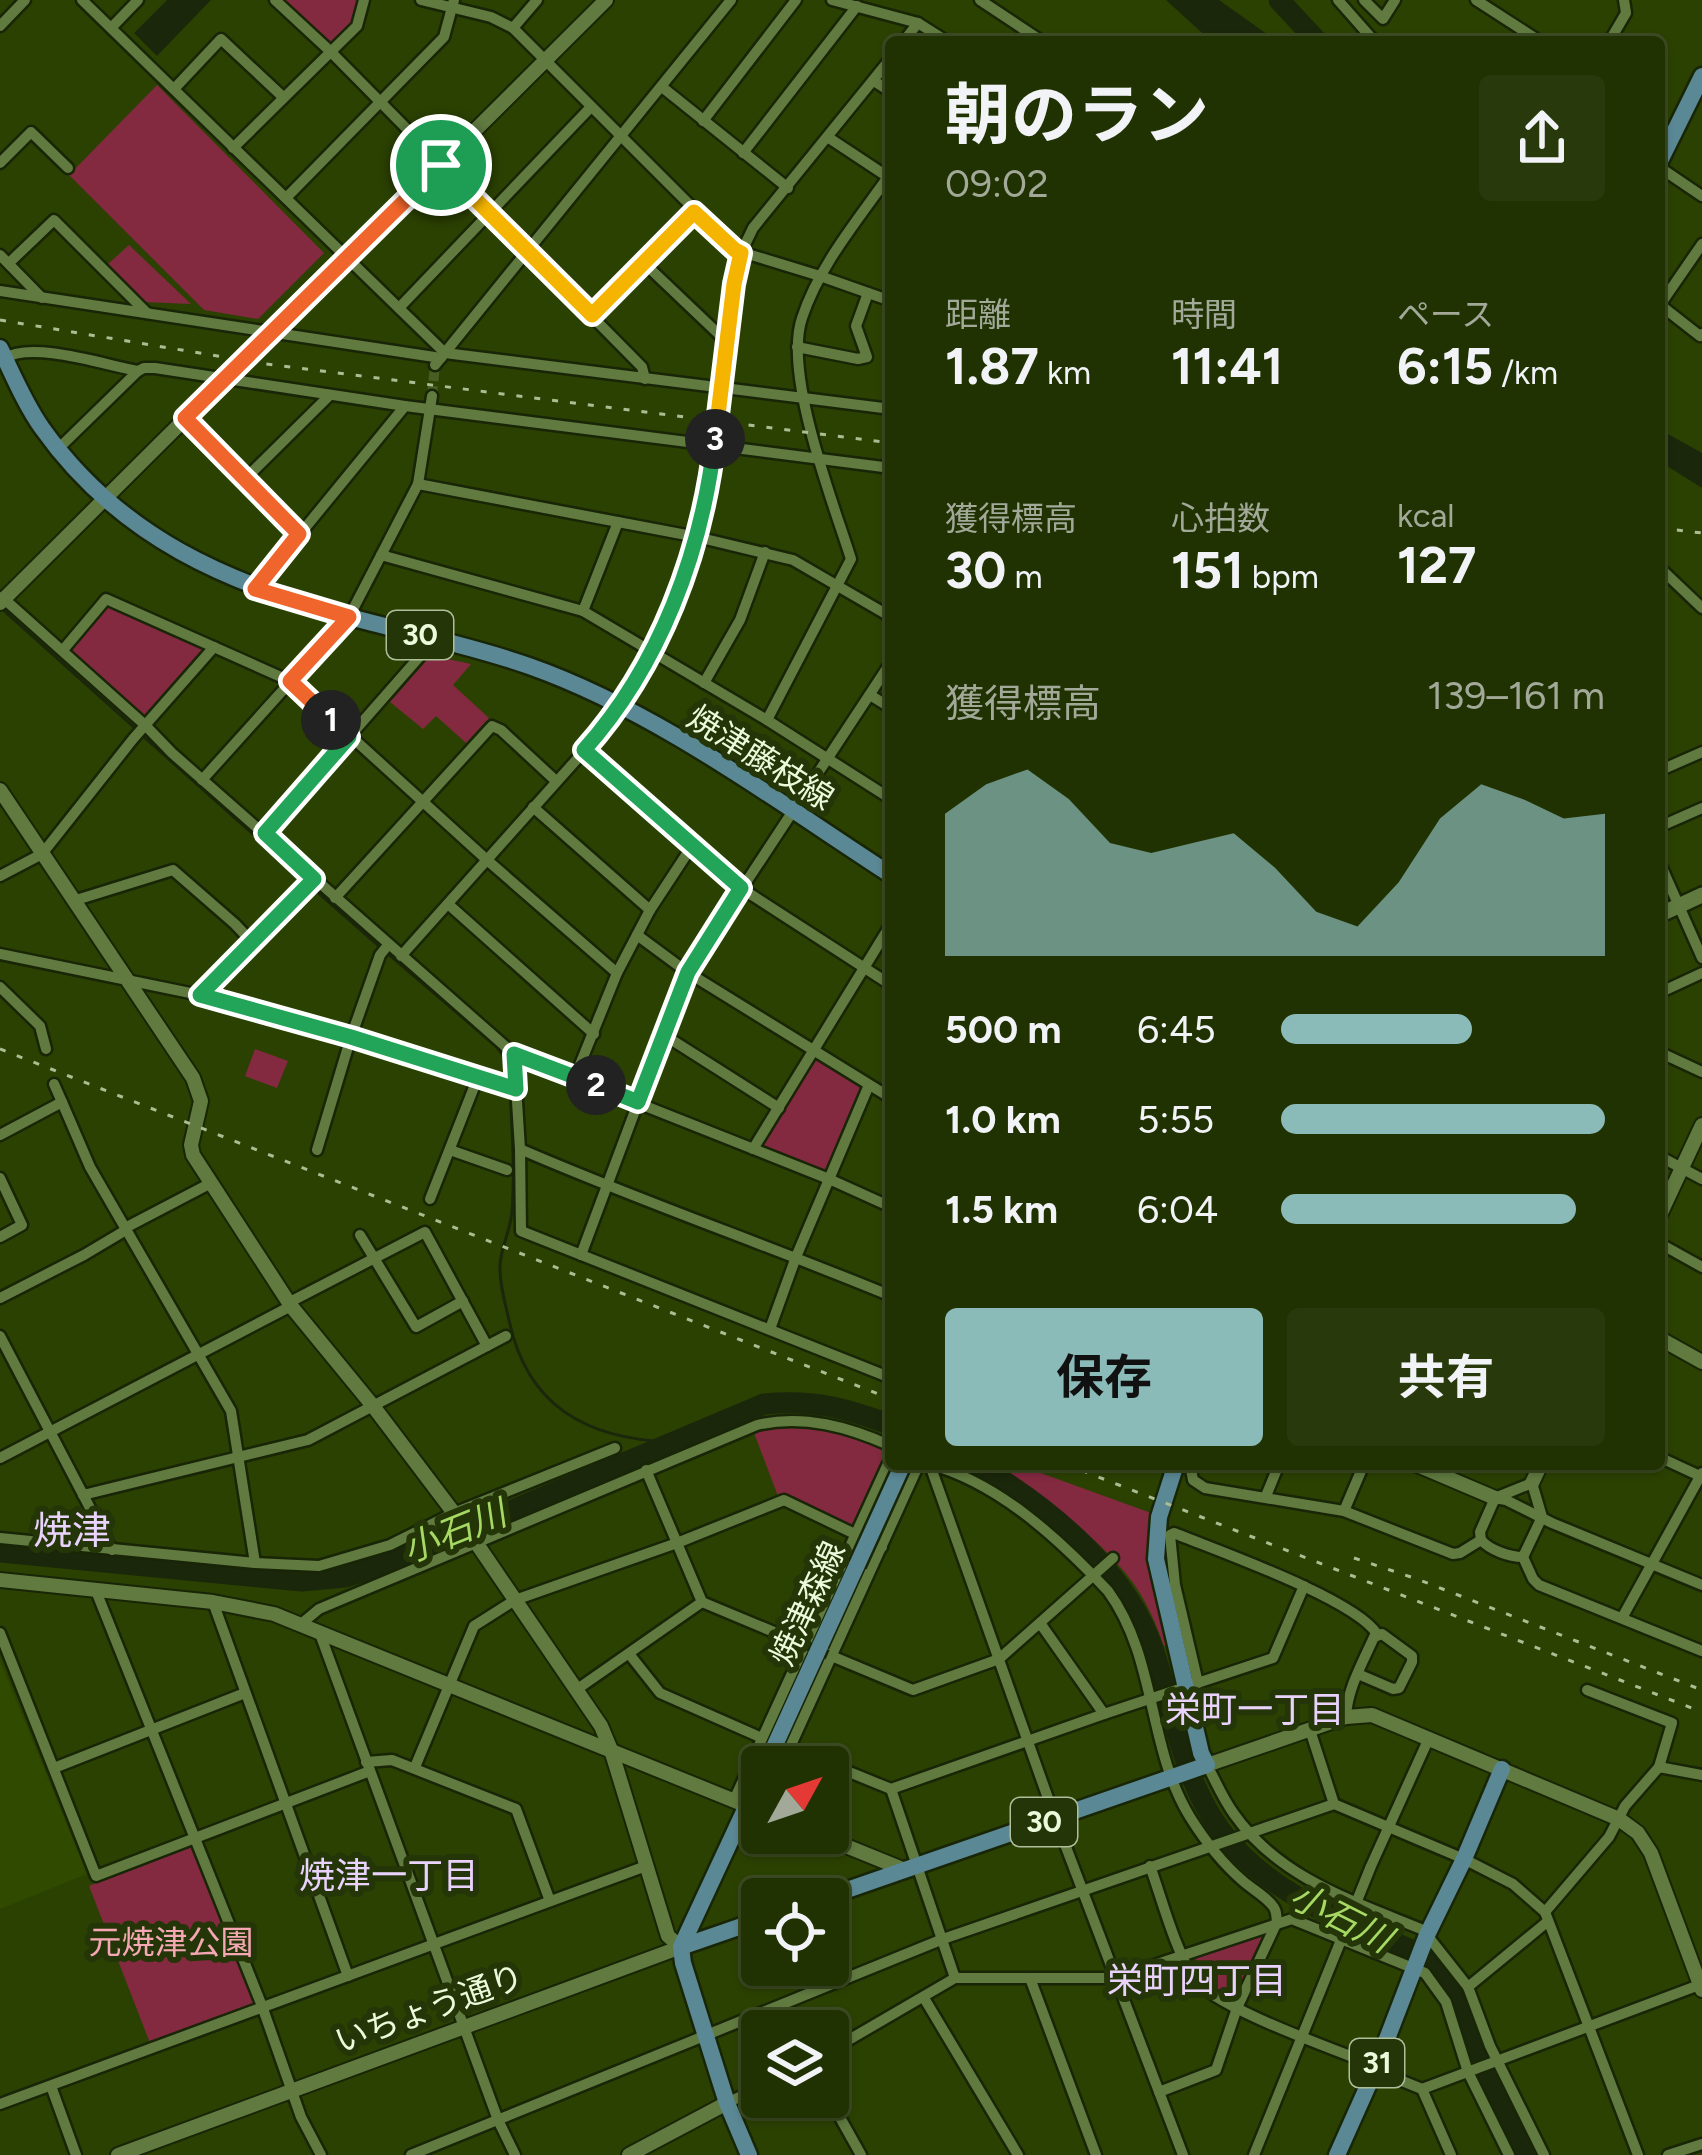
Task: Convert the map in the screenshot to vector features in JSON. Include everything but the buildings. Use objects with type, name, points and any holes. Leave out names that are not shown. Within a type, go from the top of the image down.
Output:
[{"type":"main road","points":[[1665,153],[1702,76]]},
{"type":"main road","name":"焼津藤枝線","points":[[2,353],[40,426],[58,449],[104,498],[178,553],[255,589],[530,666],[621,706],[733,771],[885,871]]},
{"type":"main road","points":[[1665,912],[1702,896]]},
{"type":"main road","name":"焼津森線","points":[[774,1746],[900,1470]]},
{"type":"main road","points":[[1174,1470],[1159,1517],[1156,1559],[1201,1753],[1189,1772]]},
{"type":"main road","name":"31","points":[[1337,2155],[1425,1938],[1502,1769]]},
{"type":"main road","name":"30","points":[[849,1889],[1189,1772]]},
{"type":"main road","name":"焼津森線","points":[[681,1947],[741,1830]]},
{"type":"main road","name":"いちょう通り","points":[[681,1947],[741,1926]]},
{"type":"main road","points":[[681,1947],[727,2104],[749,2155]]},
{"type":"street","points":[[0,26],[25,0]]},
{"type":"street","points":[[82,0],[348,257],[440,358]]},
{"type":"street","points":[[112,27],[138,0]]},
{"type":"street","points":[[274,0],[592,315],[642,367],[645,379]]},
{"type":"street","points":[[233,148],[357,26],[364,0]]},
{"type":"street","points":[[421,0],[453,4],[513,28],[735,250],[885,300]]},
{"type":"street","points":[[513,28],[537,0]]},
{"type":"street","points":[[606,0],[1,599],[514,1054],[885,1205]]},
{"type":"street","points":[[440,358],[731,0]]},
{"type":"street","points":[[703,121],[796,0]]},
{"type":"street","points":[[832,0],[918,23],[939,36]]},
{"type":"street","points":[[980,0],[1034,36]]},
{"type":"street","points":[[1338,0],[1370,36]]},
{"type":"street","points":[[1364,0],[1383,19],[1396,0]]},
{"type":"street","points":[[1476,0],[1532,36]]},
{"type":"street","points":[[1613,36],[1626,14],[1624,0]]},
{"type":"street","points":[[286,198],[444,37],[453,4]]},
{"type":"street","points":[[743,153],[856,6]]},
{"type":"street","points":[[908,36],[918,23]]},
{"type":"street","points":[[173,88],[221,39],[283,98]]},
{"type":"street","points":[[401,956],[621,706],[674,605],[697,537],[715,446],[741,253],[753,228],[885,66]]},
{"type":"street","points":[[874,81],[885,88]]},
{"type":"street","points":[[662,87],[788,188]]},
{"type":"street","points":[[399,308],[590,108]]},
{"type":"street","points":[[0,163],[32,132],[68,168]]},
{"type":"street","points":[[829,138],[885,175]]},
{"type":"street","points":[[1665,169],[1702,196]]},
{"type":"street","points":[[767,720],[851,560],[804,400],[796,347],[800,321],[820,276],[885,185]]},
{"type":"street","points":[[592,315],[694,212]]},
{"type":"street","points":[[43,298],[4,259],[54,220],[147,314]]},
{"type":"street","points":[[1665,296],[1702,244]]},
{"type":"street","points":[[644,263],[727,342]]},
{"type":"street","points":[[0,291],[440,358],[885,408]]},
{"type":"street","points":[[796,347],[867,357],[856,326],[868,293]]},
{"type":"street","points":[[1665,310],[1702,334]]},
{"type":"street","points":[[2,353],[46,353],[138,371]]},
{"type":"street","points":[[58,449],[138,371],[155,368],[405,406],[431,402],[885,467]]},
{"type":"street","points":[[245,479],[330,395]]},
{"type":"street","points":[[202,780],[349,617],[418,484],[431,402]]},
{"type":"street","points":[[255,589],[405,406]]},
{"type":"street","points":[[185,418],[299,534]]},
{"type":"street","points":[[418,484],[765,552],[793,560],[885,613]]},
{"type":"street","points":[[584,611],[618,522]]},
{"type":"street","points":[[704,683],[740,620],[765,552]]},
{"type":"street","points":[[381,555],[584,611],[885,795]]},
{"type":"street","points":[[1665,573],[1702,608]]},
{"type":"street","points":[[63,650],[106,599],[290,681],[617,973]]},
{"type":"street","points":[[265,833],[435,639]]},
{"type":"street","points":[[0,876],[42,854],[214,647]]},
{"type":"street","points":[[581,1255],[688,972],[885,671]]},
{"type":"street","points":[[870,695],[885,704]]},
{"type":"street","points":[[335,898],[492,726],[556,782]]},
{"type":"street","points":[[584,750],[741,888],[885,981]]},
{"type":"street","points":[[1665,768],[1702,752]]},
{"type":"street","points":[[0,790],[198,1087],[200,1111],[191,1145],[211,1183],[290,1305],[456,1515],[601,1726],[668,1936],[681,1947]]},
{"type":"street","points":[[533,807],[650,910]]},
{"type":"street","points":[[1665,824],[1702,808]]},
{"type":"street","points":[[575,1076],[617,973],[650,910],[692,846]]},
{"type":"street","points":[[73,902],[173,871],[251,941]]},
{"type":"street","points":[[1665,875],[1702,958]]},
{"type":"street","points":[[200,995],[314,879]]},
{"type":"street","points":[[448,904],[594,1034]]},
{"type":"street","points":[[753,1149],[885,934]]},
{"type":"street","points":[[638,935],[688,972],[885,1094]]},
{"type":"street","points":[[317,1150],[351,1037],[380,955],[388,945]]},
{"type":"street","points":[[0,954],[200,995],[516,1089]]},
{"type":"street","points":[[1665,990],[1702,973]]},
{"type":"street","points":[[0,987],[40,1026],[46,1049]]},
{"type":"street","points":[[664,1035],[779,1108]]},
{"type":"street","points":[[514,1054],[521,1232],[885,1376]]},
{"type":"street","points":[[1665,1055],[1702,1072]]},
{"type":"street","points":[[430,1199],[478,1077]]},
{"type":"street","points":[[54,1084],[90,1168],[231,1411],[255,1563]]},
{"type":"street","points":[[770,1329],[869,1085]]},
{"type":"street","points":[[0,1134],[62,1102]]},
{"type":"street","points":[[1665,1204],[1702,1125]]},
{"type":"street","points":[[520,1149],[885,1294]]},
{"type":"street","points":[[450,1150],[507,1170]]},
{"type":"street","points":[[1665,1159],[1702,1179]]},
{"type":"street","points":[[0,1178],[22,1225],[0,1237]]},
{"type":"street","points":[[0,1298],[211,1183]]},
{"type":"street","points":[[0,1459],[425,1232],[487,1346]]},
{"type":"street","points":[[360,1235],[416,1327],[463,1300]]},
{"type":"street","points":[[1665,1246],[1702,1267]]},
{"type":"street","points":[[0,1336],[112,1550]]},
{"type":"street","points":[[83,1495],[308,1440],[506,1336]]},
{"type":"street","points":[[1665,1341],[1702,1362]]},
{"type":"street","points":[[301,1624],[319,1609],[757,1425],[797,1420],[841,1427],[885,1444]]},
{"type":"street","points":[[0,1538],[303,1567],[334,1564],[390,1545],[615,1448]]},
{"type":"street","points":[[1622,1618],[1701,1475],[1665,1459]]},
{"type":"street","points":[[791,1746],[855,1535],[885,1469]]},
{"type":"street","points":[[646,1470],[702,1601],[913,1690],[999,1659],[1112,1558]]},
{"type":"street","points":[[761,1746],[882,1546],[916,1470]]},
{"type":"street","points":[[932,1470],[1054,1818],[1183,2155]]},
{"type":"street","points":[[947,1470],[1008,1500],[1095,1574],[1131,1628],[1152,1698],[1189,1772],[1234,1814],[1245,1834],[1315,1885],[1356,1907],[1421,1929],[1468,1987],[1496,2061],[1544,2155]]},
{"type":"street","points":[[1191,1470],[1192,1480],[1205,1488],[1345,1510],[1453,1554],[1480,1540]]},
{"type":"street","points":[[1266,1496],[1277,1470]]},
{"type":"street","points":[[1345,1510],[1362,1470]]},
{"type":"street","points":[[1432,1470],[1702,1585]]},
{"type":"street","points":[[1538,1470],[1532,1483],[1542,1517],[1523,1557],[1533,1580],[1702,1651]]},
{"type":"street","points":[[1480,1540],[1495,1498],[1532,1483]]},
{"type":"street","points":[[416,1767],[474,1626],[515,1600],[784,1500],[882,1546]]},
{"type":"street","points":[[1187,1686],[1170,1535],[1174,1533],[1304,1586],[1370,1622],[1377,1634]]},
{"type":"street","points":[[1480,1540],[1523,1557]]},
{"type":"street","points":[[0,1580],[213,1602],[274,1614],[741,1802]]},
{"type":"street","points":[[849,1773],[891,1790],[1273,1658],[1304,1586]]},
{"type":"street","points":[[96,1591],[262,2006],[301,2117],[321,2155]]},
{"type":"street","points":[[576,1690],[702,1601]]},
{"type":"street","points":[[213,1602],[348,1976]]},
{"type":"street","points":[[1040,1623],[1104,1714]]},
{"type":"street","points":[[319,1631],[515,2155]]},
{"type":"street","points":[[0,1633],[96,1876],[392,1760],[516,1809],[550,1901]]},
{"type":"street","points":[[1346,1717],[1347,1700],[1377,1634]]},
{"type":"street","points":[[1358,1674],[1393,1689],[1402,1685],[1412,1656],[1377,1634]]},
{"type":"street","points":[[630,1655],[660,1694],[762,1738]]},
{"type":"street","points":[[1468,1987],[1546,1917],[1610,1837],[1625,1806],[1659,1768],[1672,1724],[1587,1690]]},
{"type":"street","points":[[54,1768],[245,1693]]},
{"type":"street","points":[[1189,1772],[1346,1717],[1372,1715],[1619,1819],[1638,1833],[1651,1852],[1701,1986],[1422,2089]]},
{"type":"street","points":[[1310,1730],[1334,1804]]},
{"type":"street","points":[[1254,2155],[1429,1738]]},
{"type":"street","points":[[1659,1768],[1702,1775]]},
{"type":"street","points":[[1159,2092],[1216,2070],[1237,2008],[1277,1922],[1272,1904],[1246,1885],[1187,1812],[1189,1772]]},
{"type":"street","points":[[891,1790],[911,1868],[955,1978]]},
{"type":"street","points":[[412,2155],[943,1939],[1334,1804],[1514,1884],[1546,1917],[1638,2155]]},
{"type":"street","points":[[849,1846],[911,1868]]},
{"type":"street","points":[[0,2104],[646,1866]]},
{"type":"street","points":[[1150,1866],[1194,1980],[1204,1990],[1422,2089],[1451,2155]]},
{"type":"street","points":[[849,2040],[955,1978],[1114,1978],[1292,1919],[1345,1936],[1425,1973],[1446,2002],[1470,2071],[1509,2155]]},
{"type":"street","name":"いちょう通り","points":[[118,2155],[681,1947]]},
{"type":"street","points":[[1030,1978],[1096,2155]]},
{"type":"street","points":[[924,1998],[1018,2155]]},
{"type":"street","points":[[51,2086],[76,2155]]},
{"type":"street","points":[[629,2155],[741,2097]]},
{"type":"street","points":[[840,2118],[861,2155]]},
{"type":"street","points":[[1668,2155],[1702,2144]]},
{"type":"shaded area","points":[[167,0],[211,0],[157,56],[134,33]]},
{"type":"shaded area","points":[[1166,0],[1219,0],[1270,36],[1205,36]]},
{"type":"shaded area","points":[[1665,432],[1702,453],[1702,488],[1665,465]]},
{"type":"shaded area","points":[[0,1661],[87,1874],[0,1909]]},
{"type":"green space","points":[[280,0],[358,0],[353,23],[328,46]]},
{"type":"green space","points":[[157,85],[324,253],[258,319],[204,310],[69,175]]},
{"type":"green space","points":[[129,245],[191,304],[143,302],[108,264]]},
{"type":"green space","points":[[111,607],[202,649],[203,654],[148,715],[142,716],[71,652],[71,646]]},
{"type":"green space","points":[[439,657],[471,664],[453,685],[489,718],[466,743],[436,716],[423,729],[390,702],[426,661]]},
{"type":"green space","points":[[255,1049],[288,1061],[277,1088],[245,1076]]},
{"type":"green space","points":[[821,1059],[858,1082],[860,1090],[829,1168],[822,1171],[765,1148],[763,1142],[814,1061]]},
{"type":"green space","points":[[797,1425],[885,1450],[855,1524],[850,1527],[778,1496],[754,1433]]},
{"type":"green space","points":[[1006,1470],[1033,1470],[1151,1513],[1151,1563],[1168,1644],[1164,1646],[1141,1596],[1118,1564]]},
{"type":"green space","name":"元焼津公園","points":[[192,1844],[256,2003],[150,2043],[89,1886]]},
{"type":"green space","points":[[1266,1933],[1236,2003],[1202,1980],[1193,1965],[1198,1956]]},
{"type":"waterway","points":[[1279,0],[1312,36]]},
{"type":"waterway","points":[[1,608],[137,730]]},
{"type":"waterway","points":[[144,737],[307,882]]},
{"type":"waterway","points":[[314,889],[379,946]]},
{"type":"waterway","points":[[386,952],[496,1046],[505,1058],[509,1080]]},
{"type":"waterway","points":[[510,1090],[513,1196],[500,1272],[518,1350],[530,1375],[565,1412],[612,1434],[671,1442]]},
{"type":"waterway","name":"小石川","points":[[0,1552],[302,1581],[345,1577],[764,1404],[829,1406],[885,1423]]},
{"type":"waterway","name":"小石川","points":[[985,1470],[1082,1543],[1125,1594],[1154,1652],[1197,1789],[1221,1831],[1241,1854],[1312,1905],[1421,1954],[1435,1966],[1463,2011],[1488,2078],[1527,2155]]},
{"type":"tunnel","points":[[432,396],[435,365]]},
{"type":"railway","points":[[0,320],[266,364],[885,442]]},
{"type":"railway","points":[[1665,529],[1702,533]]},
{"type":"railway","points":[[0,1049],[885,1397]]},
{"type":"railway","points":[[1080,1470],[1702,1712]]},
{"type":"railway","points":[[1354,1558],[1702,1690]]},
{"type":"district","name":"焼津","points":[[72,1530]]},
{"type":"district","name":"栄町一丁目","points":[[1255,1709]]},
{"type":"district","name":"焼津一丁目","points":[[389,1875]]},
{"type":"district","name":"栄町四丁目","points":[[1197,1980]]},
{"type":"route","points":[[441,165],[592,315],[694,212],[741,253],[715,446],[691,560],[674,605],[621,706],[584,750],[741,888],[688,972],[638,1102],[514,1054],[516,1089],[200,995],[314,879],[265,833],[349,737],[290,681],[349,617],[255,589],[299,534],[185,418],[441,165]]}]
